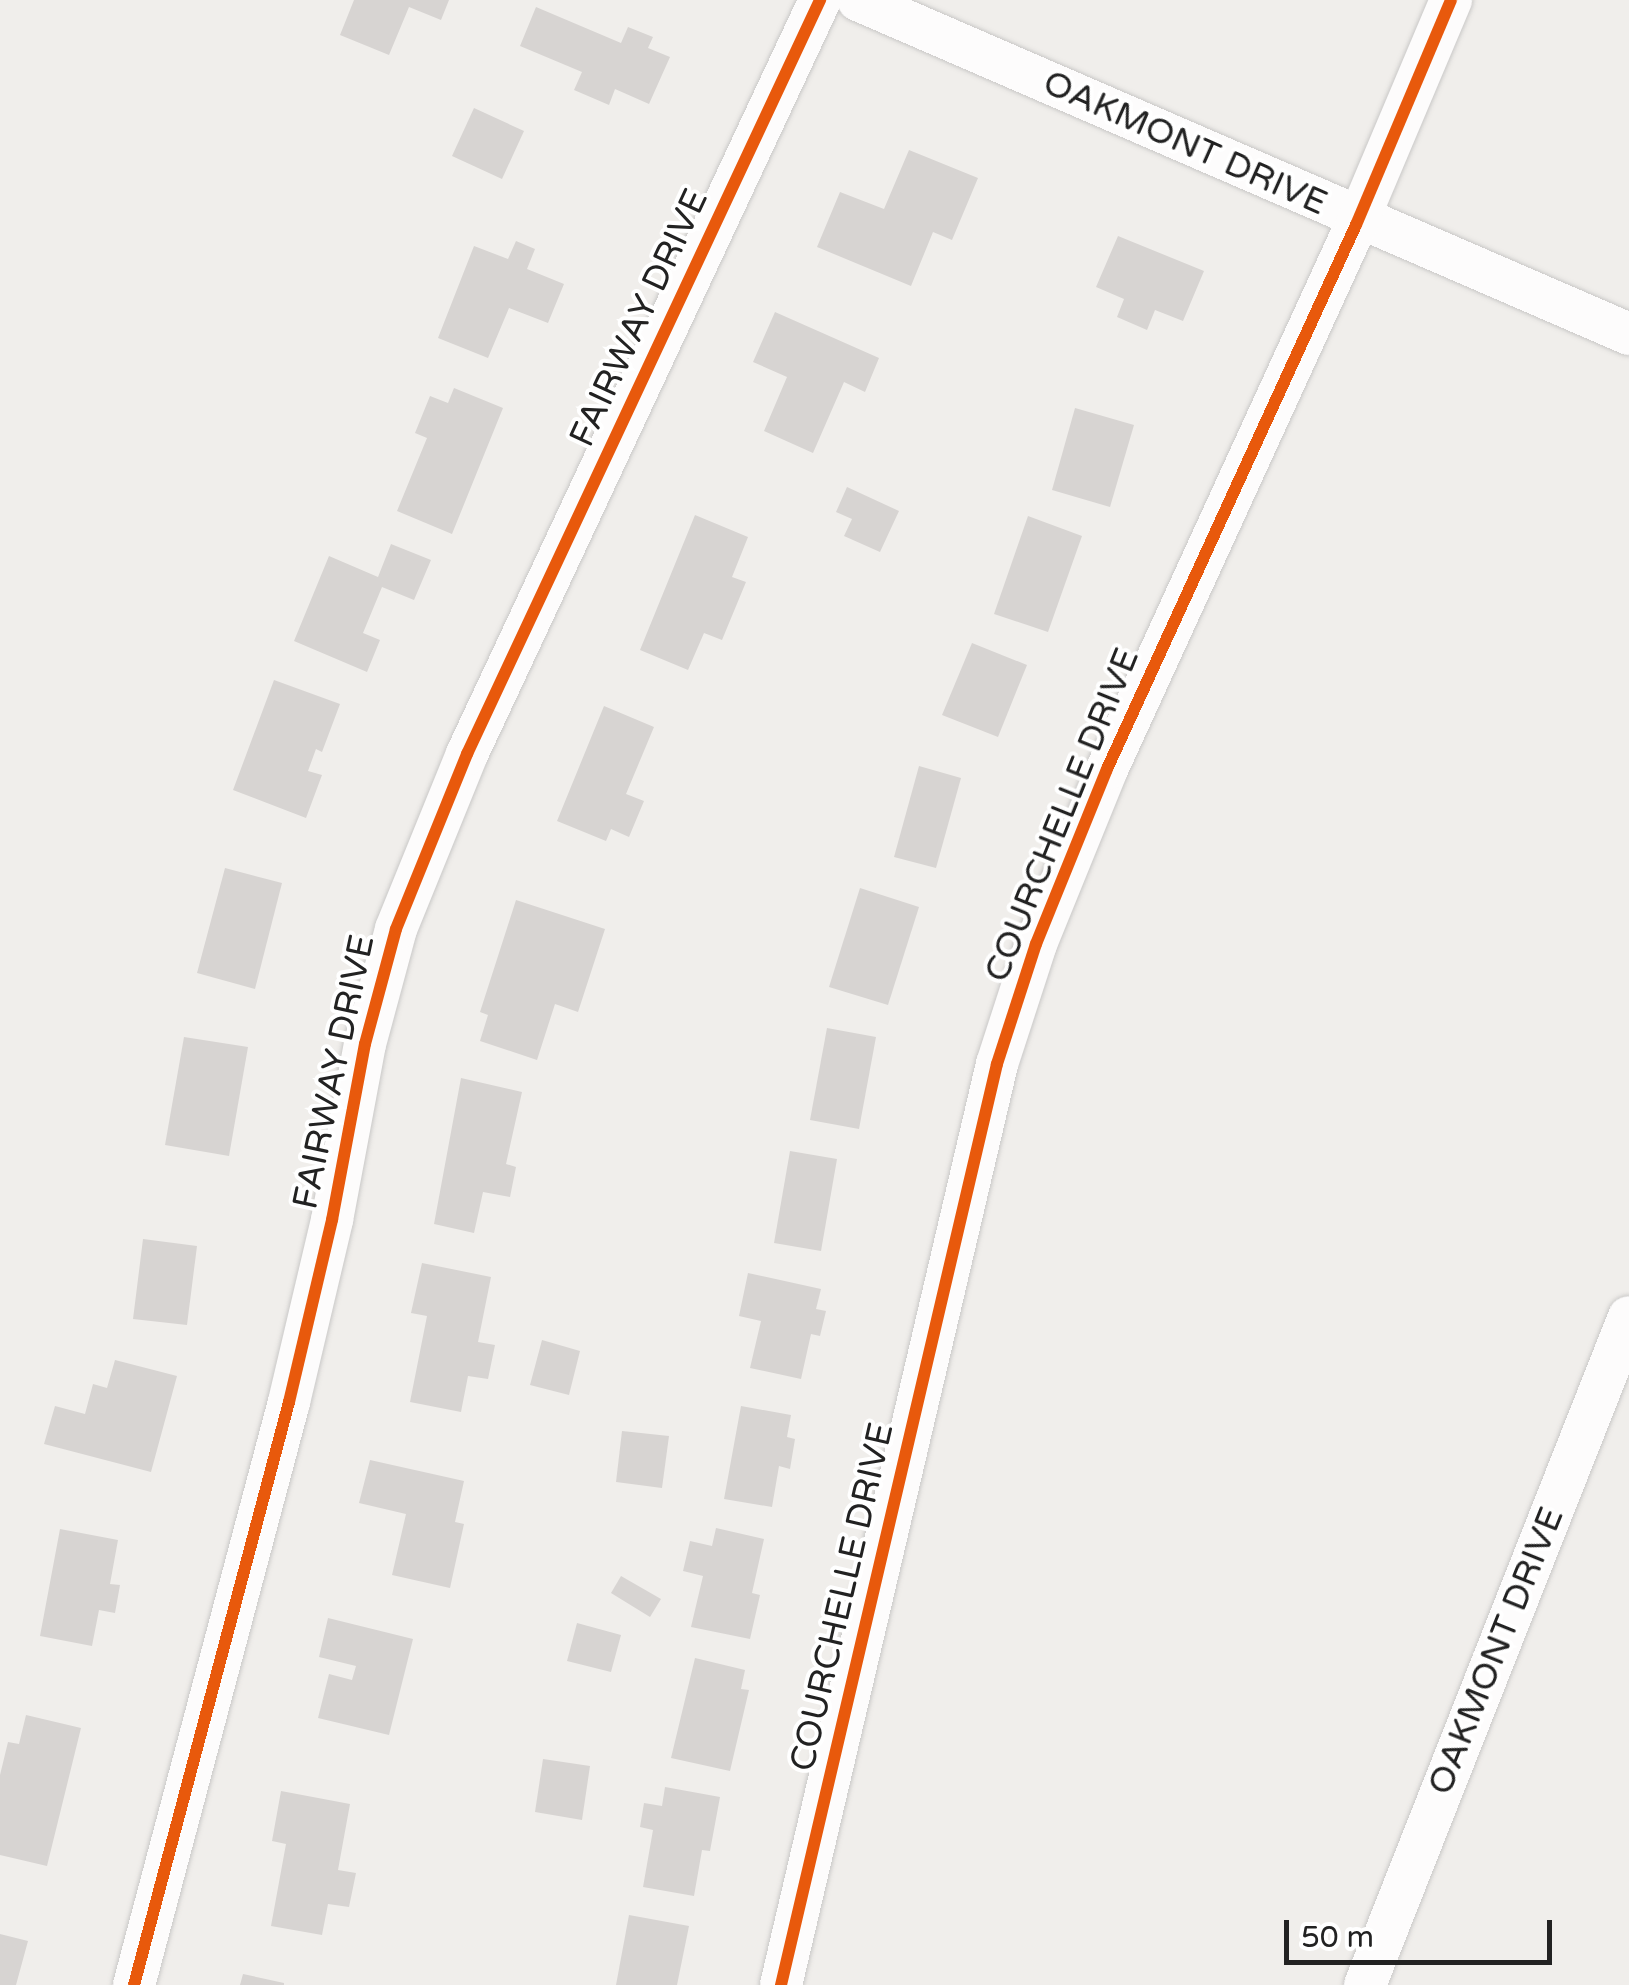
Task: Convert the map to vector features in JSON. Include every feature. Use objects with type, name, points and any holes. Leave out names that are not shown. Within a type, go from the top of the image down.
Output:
[{"type":"street","name":"FAIRWAY DRIVE","points":[[134,1985],[288,1402],[332,1220],[366,1044],[396,929],[467,754],[820,0]]},
{"type":"street","name":"OAKMONT DRIVE","points":[[858,0],[1358,220],[1629,334]]},
{"type":"street","name":"COURCHELLE DRIVE","points":[[781,1985],[997,1064],[1030,962],[1107,769],[1358,220],[1451,0]]},
{"type":"street","name":"OAKMONT DRIVE","points":[[1365,1985],[1629,1317]]},
{"type":"building","points":[[354,0],[449,0],[441,20],[409,7],[389,55],[340,35]]},
{"type":"building","points":[[536,7],[621,43],[628,27],[653,37],[648,48],[670,57],[649,104],[615,89],[609,105],[574,90],[582,72],[520,46]]},
{"type":"building","points":[[474,108],[524,131],[502,179],[452,156]]},
{"type":"building","points":[[909,150],[978,178],[952,240],[933,232],[911,286],[817,247],[840,192],[884,209]]},
{"type":"building","points":[[1118,236],[1204,271],[1183,321],[1155,310],[1147,330],[1117,317],[1124,299],[1096,287]]},
{"type":"building","points":[[516,241],[535,249],[527,269],[564,284],[548,323],[509,308],[488,358],[438,338],[474,246],[508,259]]},
{"type":"building","points":[[775,312],[879,358],[865,392],[844,382],[813,453],[764,431],[787,377],[753,362]]},
{"type":"building","points":[[454,388],[503,408],[452,534],[397,511],[427,438],[415,433],[430,396],[448,403]]},
{"type":"building","points":[[1075,408],[1134,425],[1110,507],[1052,490]]},
{"type":"building","points":[[847,487],[899,511],[880,552],[844,536],[852,519],[836,512]]},
{"type":"building","points":[[695,515],[748,537],[732,577],[746,582],[722,640],[704,633],[688,670],[640,650]]},
{"type":"building","points":[[1028,516],[1082,536],[1048,632],[994,614]]},
{"type":"building","points":[[391,544],[431,560],[414,600],[382,587],[363,633],[380,640],[367,672],[294,641],[329,556],[378,577]]},
{"type":"building","points":[[972,643],[1027,665],[998,737],[942,715]]},
{"type":"building","points":[[274,680],[340,704],[322,752],[316,749],[308,771],[322,775],[306,818],[233,790]]},
{"type":"building","points":[[604,706],[654,727],[626,794],[644,801],[629,837],[611,829],[606,841],[557,821]]},
{"type":"building","points":[[919,766],[961,778],[936,868],[894,857]]},
{"type":"building","points":[[225,868],[282,883],[255,989],[197,973]]},
{"type":"building","points":[[860,888],[919,907],[888,1005],[829,987]]},
{"type":"building","points":[[516,900],[605,929],[578,1012],[555,1004],[537,1060],[480,1041],[488,1015],[480,1012]]},
{"type":"building","points":[[827,1028],[876,1037],[859,1129],[810,1120]]},
{"type":"building","points":[[184,1037],[248,1047],[229,1156],[165,1145]]},
{"type":"building","points":[[461,1078],[522,1092],[506,1164],[516,1167],[510,1197],[483,1192],[474,1233],[434,1224]]},
{"type":"building","points":[[790,1151],[837,1159],[821,1251],[774,1243]]},
{"type":"building","points":[[143,1239],[197,1246],[187,1325],[133,1319]]},
{"type":"building","points":[[422,1263],[491,1277],[478,1342],[495,1345],[488,1379],[468,1376],[461,1412],[410,1402],[427,1316],[411,1313]]},
{"type":"building","points":[[748,1273],[821,1289],[816,1309],[826,1311],[820,1336],[811,1334],[801,1379],[750,1368],[761,1321],[739,1316]]},
{"type":"building","points":[[542,1340],[580,1351],[569,1395],[530,1385]]},
{"type":"building","points":[[115,1360],[177,1376],[151,1472],[44,1444],[55,1406],[85,1414],[93,1384],[107,1388]]},
{"type":"building","points":[[741,1406],[791,1415],[787,1437],[795,1439],[790,1469],[779,1466],[772,1507],[724,1499]]},
{"type":"building","points":[[622,1431],[669,1436],[662,1488],[616,1482]]},
{"type":"building","points":[[370,1460],[464,1481],[455,1522],[464,1524],[450,1588],[392,1575],[406,1514],[359,1503]]},
{"type":"building","points":[[716,1528],[764,1539],[752,1593],[760,1595],[750,1639],[691,1627],[703,1576],[683,1571],[690,1541],[712,1546]]},
{"type":"building","points":[[60,1529],[118,1540],[110,1584],[120,1585],[115,1613],[99,1610],[92,1646],[40,1636]]},
{"type":"building","points":[[621,1576],[661,1599],[650,1617],[611,1593]]},
{"type":"building","points":[[328,1618],[413,1639],[389,1735],[318,1718],[329,1674],[352,1680],[356,1666],[319,1657]]},
{"type":"building","points":[[577,1623],[621,1635],[611,1672],[567,1661]]},
{"type":"building","points":[[695,1658],[745,1670],[741,1689],[749,1690],[730,1771],[671,1758]]},
{"type":"building","points":[[26,1715],[81,1728],[47,1866],[0,1855],[0,1775],[8,1742],[19,1744]]},
{"type":"building","points":[[543,1759],[590,1766],[582,1820],[535,1812]]},
{"type":"building","points":[[665,1787],[720,1797],[710,1851],[702,1850],[694,1896],[643,1887],[653,1830],[640,1827],[644,1803],[662,1806]]},
{"type":"building","points":[[281,1791],[350,1804],[338,1870],[356,1873],[349,1907],[328,1904],[322,1935],[271,1926],[286,1844],[272,1841]]},
{"type":"building","points":[[629,1915],[689,1926],[677,1985],[616,1985]]},
{"type":"building","points":[[0,1934],[28,1941],[16,1985],[0,1985]]},
{"type":"building","points":[[243,1974],[284,1983],[284,1985],[240,1985]]},
{"type":"cycle path","points":[[134,1985],[289,1402],[332,1220],[365,1044],[396,929],[467,754],[820,0]]},
{"type":"cycle path","points":[[781,1985],[997,1064],[1036,944],[1107,769],[1356,225],[1451,0]]}]
